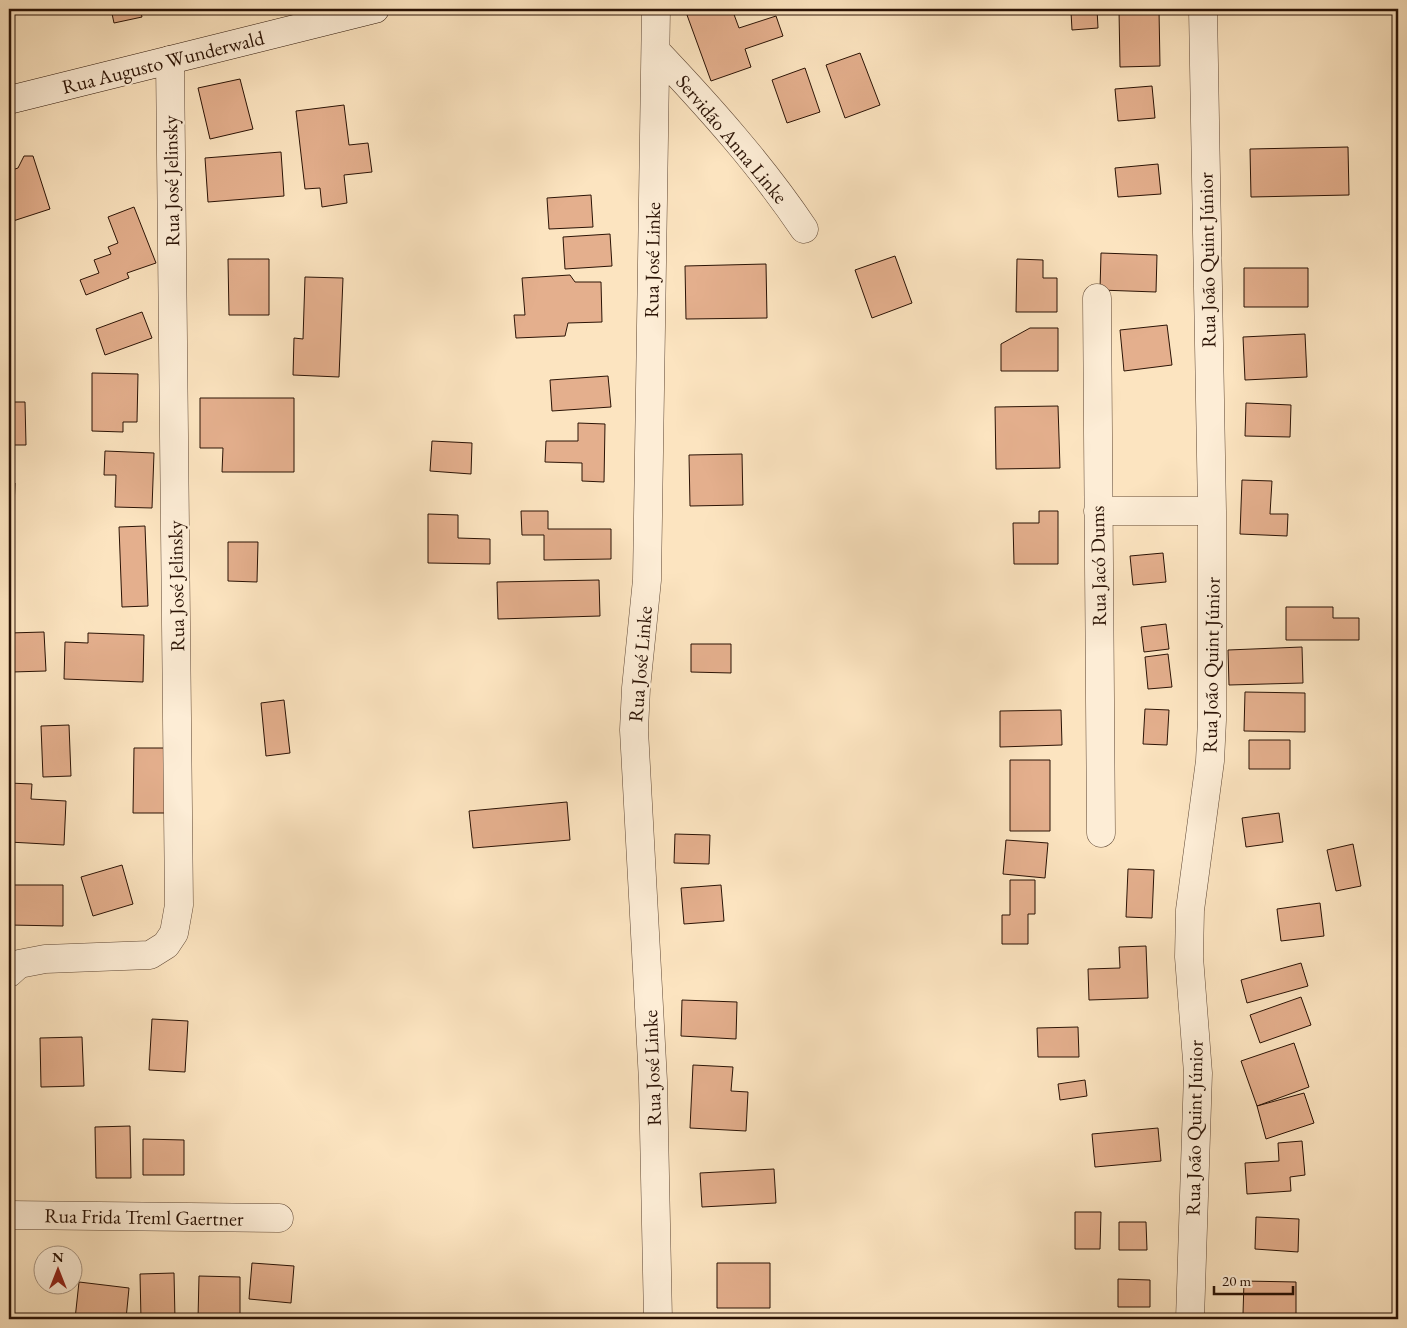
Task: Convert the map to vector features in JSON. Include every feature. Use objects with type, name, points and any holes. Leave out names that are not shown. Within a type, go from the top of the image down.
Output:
[{"type":"street","name":"Rua Augusto Wunderwald","points":[[9,100],[375,9]]},
{"type":"street","name":"Rua José Linke","points":[[656,9],[647,580],[636,688],[634,730],[653,1081],[658,1319]]},
{"type":"street","name":"Rua João Quint Júnior","points":[[1190,1319],[1198,1073],[1189,957],[1190,910],[1210,761],[1212,720],[1212,510],[1203,9]]},
{"type":"street","name":"Servidão Anna Linke","points":[[656,51],[701,99],[754,162],[804,229]]},
{"type":"street","name":"Rua José Jelinsky","points":[[9,973],[19,964],[45,959],[150,955],[166,944],[174,933],[179,905],[170,60]]},
{"type":"street","name":"Rua Jacó Dums","points":[[1097,298],[1101,833]]},
{"type":"street","points":[[1098,511],[1212,510]]},
{"type":"street","name":"Rua Frida Treml Gaertner","points":[[9,1216],[278,1218]]},
{"type":"building","points":[[111,9],[140,9],[142,17],[114,23]]},
{"type":"building","points":[[705,9],[732,9],[739,28],[776,16],[783,36],[745,49],[751,67],[711,81],[687,15]]},
{"type":"building","points":[[1050,9],[1097,9],[1098,28],[1072,30],[1071,12],[1051,13]]},
{"type":"building","points":[[1119,10],[1159,10],[1160,66],[1120,67]]},
{"type":"building","points":[[860,53],[880,105],[845,118],[826,65]]},
{"type":"building","points":[[805,68],[820,112],[787,123],[772,80]]},
{"type":"building","points":[[240,79],[253,129],[210,139],[198,88]]},
{"type":"building","points":[[1152,86],[1155,118],[1118,121],[1115,89]]},
{"type":"building","points":[[344,105],[349,145],[368,143],[372,172],[344,175],[347,203],[322,207],[320,188],[305,189],[296,111]]},
{"type":"building","points":[[1348,147],[1349,195],[1251,197],[1250,149]]},
{"type":"building","points":[[281,152],[284,196],[208,202],[205,158]]},
{"type":"building","points":[[24,156],[33,156],[50,209],[10,222],[9,171],[18,168]]},
{"type":"building","points":[[1158,164],[1161,194],[1118,197],[1115,168]]},
{"type":"building","points":[[591,195],[593,227],[549,229],[547,198]]},
{"type":"building","points":[[134,207],[156,263],[127,273],[129,278],[86,295],[80,280],[99,273],[94,260],[111,254],[108,247],[118,243],[108,217]]},
{"type":"building","points":[[610,234],[612,266],[565,269],[563,237]]},
{"type":"building","points":[[1101,253],[1157,255],[1156,292],[1100,290]]},
{"type":"building","points":[[895,256],[912,303],[872,318],[855,270]]},
{"type":"building","points":[[228,259],[269,259],[269,315],[229,315]]},
{"type":"building","points":[[1017,259],[1043,260],[1043,278],[1057,278],[1057,312],[1016,312]]},
{"type":"building","points":[[766,264],[767,318],[686,319],[685,266]]},
{"type":"building","points":[[9,267],[13,283],[9,284]]},
{"type":"building","points":[[1244,268],[1308,268],[1308,307],[1244,307]]},
{"type":"building","points":[[570,275],[575,282],[601,282],[602,322],[568,323],[565,336],[516,338],[514,315],[525,315],[522,278]]},
{"type":"building","points":[[305,277],[343,278],[339,377],[293,375],[294,338],[303,339]]},
{"type":"building","points":[[142,312],[152,338],[105,355],[96,329]]},
{"type":"building","points":[[1167,325],[1172,365],[1124,371],[1120,330]]},
{"type":"building","points":[[1030,328],[1058,328],[1058,371],[1001,371],[1001,344]]},
{"type":"building","points":[[1305,334],[1307,377],[1245,380],[1243,337]]},
{"type":"building","points":[[92,373],[138,374],[137,422],[123,422],[123,432],[92,431]]},
{"type":"building","points":[[608,376],[611,407],[552,411],[550,380]]},
{"type":"building","points":[[200,398],[294,398],[294,472],[222,472],[223,448],[200,448]]},
{"type":"building","points":[[9,402],[25,402],[26,445],[9,445]]},
{"type":"building","points":[[1246,403],[1291,405],[1290,437],[1245,436]]},
{"type":"building","points":[[1058,406],[1060,468],[996,469],[995,407]]},
{"type":"building","points":[[578,423],[605,424],[604,482],[582,481],[582,463],[545,462],[546,441],[578,441]]},
{"type":"building","points":[[432,441],[472,443],[471,474],[430,471]]},
{"type":"building","points":[[105,451],[154,453],[152,508],[115,507],[116,475],[104,475]]},
{"type":"building","points":[[742,454],[743,505],[690,506],[689,455]]},
{"type":"building","points":[[1242,480],[1272,481],[1270,514],[1288,514],[1287,536],[1240,534]]},
{"type":"building","points":[[9,483],[15,483],[13,533],[9,533]]},
{"type":"building","points":[[521,511],[548,511],[548,529],[611,529],[611,559],[544,560],[544,535],[522,535]]},
{"type":"building","points":[[1039,511],[1058,511],[1058,564],[1014,564],[1013,523],[1039,523]]},
{"type":"building","points":[[428,514],[458,515],[458,538],[490,539],[490,564],[428,563]]},
{"type":"building","points":[[145,526],[148,606],[122,607],[119,527]]},
{"type":"building","points":[[228,542],[258,542],[257,582],[228,581]]},
{"type":"building","points":[[1163,553],[1166,582],[1133,585],[1130,556]]},
{"type":"building","points":[[599,580],[600,616],[498,619],[497,582]]},
{"type":"building","points":[[1286,607],[1333,607],[1333,618],[1359,618],[1359,640],[1286,640]]},
{"type":"building","points":[[1166,624],[1169,649],[1144,652],[1141,627]]},
{"type":"building","points":[[44,632],[46,671],[12,672],[11,657],[9,657],[9,633]]},
{"type":"building","points":[[88,633],[144,635],[143,682],[64,679],[65,642],[88,643]]},
{"type":"building","points":[[691,644],[731,644],[731,673],[691,672]]},
{"type":"building","points":[[1302,647],[1303,683],[1229,685],[1228,650]]},
{"type":"building","points":[[1168,654],[1172,687],[1148,689],[1145,657]]},
{"type":"building","points":[[1245,692],[1305,693],[1305,732],[1244,731]]},
{"type":"building","points":[[284,700],[290,753],[266,756],[261,703]]},
{"type":"building","points":[[1145,709],[1169,710],[1167,745],[1143,744]]},
{"type":"building","points":[[1061,710],[1062,745],[1000,747],[1000,711]]},
{"type":"building","points":[[69,725],[71,776],[43,777],[41,726]]},
{"type":"building","points":[[1249,740],[1290,740],[1290,769],[1249,769]]},
{"type":"building","points":[[134,748],[165,748],[165,813],[133,813]]},
{"type":"building","points":[[1010,760],[1050,760],[1050,831],[1010,831]]},
{"type":"building","points":[[9,783],[32,784],[31,799],[66,801],[64,845],[9,842]]},
{"type":"building","points":[[567,802],[570,840],[473,848],[469,811]]},
{"type":"building","points":[[1279,813],[1283,842],[1246,847],[1242,818]]},
{"type":"building","points":[[675,834],[710,835],[709,864],[674,863]]},
{"type":"building","points":[[1006,840],[1048,843],[1045,878],[1003,874]]},
{"type":"building","points":[[1353,844],[1361,886],[1336,891],[1327,850]]},
{"type":"building","points":[[122,865],[133,904],[93,916],[81,877]]},
{"type":"building","points":[[1128,869],[1154,870],[1152,918],[1126,917]]},
{"type":"building","points":[[1010,880],[1035,880],[1035,914],[1028,914],[1028,944],[1002,944],[1002,915],[1010,915]]},
{"type":"building","points":[[9,885],[63,885],[63,926],[9,925]]},
{"type":"building","points":[[721,885],[724,921],[684,924],[681,888]]},
{"type":"building","points":[[1320,903],[1324,936],[1281,941],[1277,909]]},
{"type":"building","points":[[1146,946],[1148,998],[1089,1000],[1088,969],[1120,968],[1119,947]]},
{"type":"building","points":[[1301,963],[1308,986],[1247,1003],[1241,980]]},
{"type":"building","points":[[1301,997],[1311,1025],[1260,1043],[1250,1015]]},
{"type":"building","points":[[682,1000],[737,1002],[736,1039],[681,1036]]},
{"type":"building","points":[[152,1019],[188,1021],[185,1072],[149,1070]]},
{"type":"building","points":[[1078,1027],[1079,1057],[1038,1057],[1037,1028]]},
{"type":"building","points":[[82,1037],[84,1086],[41,1087],[40,1038]]},
{"type":"building","points":[[1294,1043],[1309,1087],[1257,1106],[1241,1061]]},
{"type":"building","points":[[693,1065],[733,1067],[731,1091],[748,1092],[746,1131],[690,1128]]},
{"type":"building","points":[[1085,1080],[1087,1096],[1060,1100],[1058,1084]]},
{"type":"building","points":[[1304,1093],[1314,1123],[1266,1139],[1257,1106]]},
{"type":"building","points":[[130,1126],[131,1178],[96,1178],[95,1127]]},
{"type":"building","points":[[1158,1128],[1161,1161],[1095,1167],[1092,1134]]},
{"type":"building","points":[[143,1139],[184,1140],[184,1175],[143,1175]]},
{"type":"building","points":[[1302,1141],[1305,1175],[1290,1177],[1291,1191],[1247,1194],[1245,1163],[1279,1161],[1278,1143]]},
{"type":"building","points":[[774,1169],[776,1203],[702,1207],[700,1173]]},
{"type":"building","points":[[1075,1212],[1101,1212],[1100,1249],[1075,1249]]},
{"type":"building","points":[[1256,1217],[1299,1219],[1298,1252],[1255,1249]]},
{"type":"building","points":[[1119,1222],[1146,1222],[1147,1250],[1119,1250]]},
{"type":"building","points":[[252,1263],[294,1266],[291,1303],[249,1299]]},
{"type":"building","points":[[717,1263],[770,1263],[770,1308],[717,1308]]},
{"type":"building","points":[[174,1273],[175,1319],[141,1319],[140,1274]]},
{"type":"building","points":[[199,1276],[240,1277],[240,1319],[198,1319]]},
{"type":"building","points":[[1118,1279],[1150,1280],[1150,1307],[1118,1307]]},
{"type":"building","points":[[1244,1281],[1296,1282],[1296,1314],[1243,1314]]},
{"type":"building","points":[[82,1282],[129,1288],[126,1319],[75,1319],[77,1296],[82,1296]]}]
